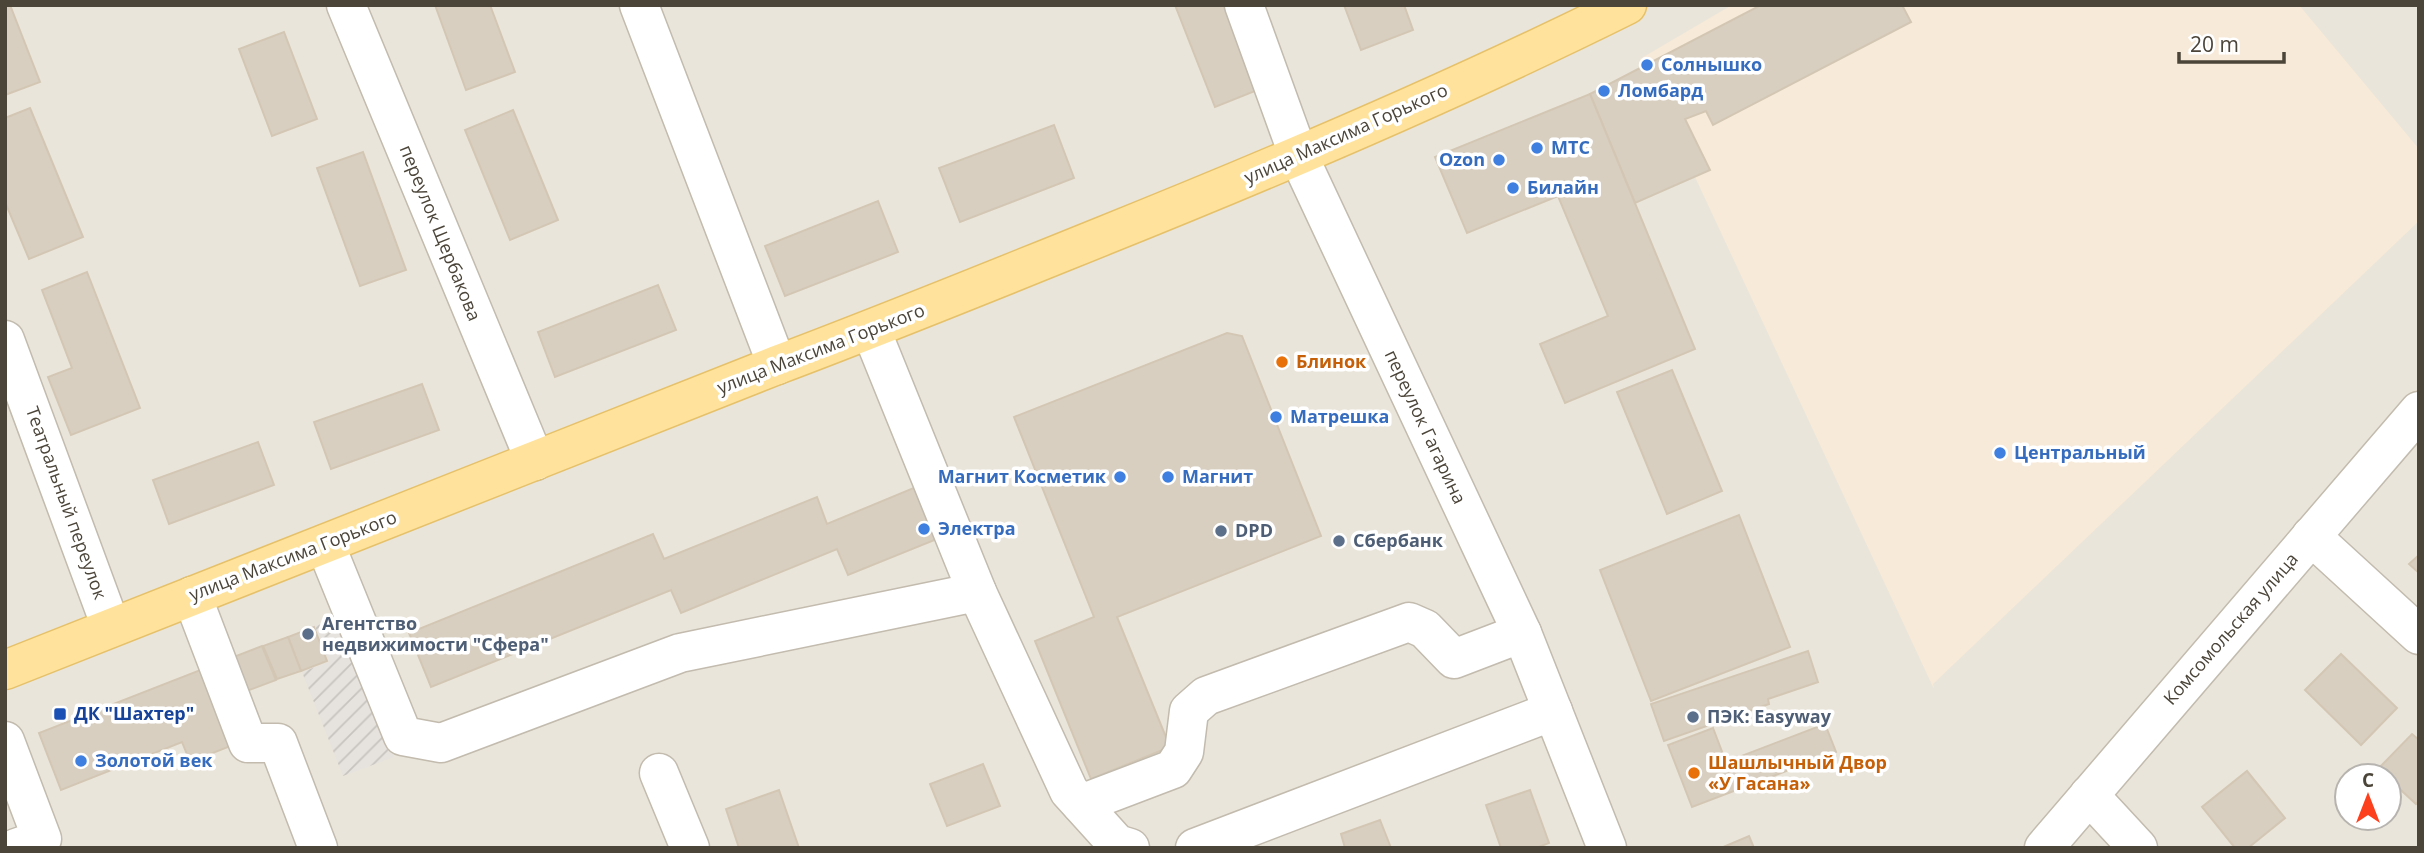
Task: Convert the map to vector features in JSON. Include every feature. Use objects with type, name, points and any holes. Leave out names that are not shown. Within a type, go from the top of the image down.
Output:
[{"type":"main road","name":"улица Максима Горького","points":[[5,670],[871,330],[1299,157],[1574,17],[1627,5]]},
{"type":"street","name":"переулок Щербакова","points":[[346,5],[535,461]]},
{"type":"street","points":[[639,5],[777,365]]},
{"type":"street","name":"переулок Гагарина","points":[[1244,5],[1299,157],[1522,633],[1607,848]]},
{"type":"street","points":[[871,330],[978,592],[1069,791],[1117,844],[1130,848]]},
{"type":"street","name":"Театральный переулок","points":[[5,340],[111,627]]},
{"type":"street","name":"Комсомольская улица","points":[[2044,848],[2419,411]]},
{"type":"street","points":[[2311,536],[2419,635]]},
{"type":"street","points":[[326,544],[403,736],[440,743],[680,653],[978,592]]},
{"type":"street","points":[[192,596],[248,743],[278,743],[318,848]]},
{"type":"street","points":[[1081,804],[1173,769],[1184,752],[1189,711],[1206,696],[1409,622],[1425,629],[1454,660],[1522,633]]},
{"type":"street","points":[[1195,848],[1553,711]]},
{"type":"street","points":[[5,741],[42,839],[16,848]]},
{"type":"street","points":[[659,773],[690,848]]},
{"type":"street","points":[[2089,795],[2138,848]]},
{"type":"shaded area","points":[[5,5],[2419,5],[2419,848],[5,848]]},
{"type":"shaded area","name":"Центральный","points":[[1732,5],[2299,5],[2419,149],[2419,221],[1933,684],[1934,689],[1640,59]]},
{"type":"shaded area","points":[[339,618],[394,757],[343,776],[302,672],[329,662],[315,626]]},
{"type":"building","points":[[5,5],[10,5],[40,82],[5,95]]},
{"type":"building","points":[[435,5],[490,5],[515,72],[466,90]]},
{"type":"building","points":[[1175,5],[1233,5],[1265,87],[1215,107]]},
{"type":"building","points":[[1344,5],[1404,5],[1413,30],[1361,50]]},
{"type":"building","points":[[1761,5],[1902,5],[1911,22],[1713,125],[1706,111],[1685,119],[1710,170],[1635,203],[1590,94]]},
{"type":"building","points":[[284,32],[317,119],[272,136],[239,49]]},
{"type":"building","points":[[1590,94],[1695,349],[1565,403],[1540,344],[1608,316],[1558,196],[1467,233],[1435,157]]},
{"type":"building","points":[[30,108],[83,237],[29,259],[5,202],[5,118]]},
{"type":"building","points":[[513,110],[558,220],[510,240],[465,130]]},
{"type":"building","points":[[1054,125],[1074,178],[960,222],[939,168]]},
{"type":"building","points":[[363,152],[406,270],[360,286],[317,168]]},
{"type":"building","points":[[878,201],[898,252],[785,296],[765,246]]},
{"type":"building","points":[[87,272],[140,408],[71,435],[48,377],[72,368],[42,290]]},
{"type":"building","points":[[658,285],[676,330],[555,377],[538,332]]},
{"type":"building","points":[[1227,333],[1242,336],[1321,536],[1117,617],[1170,747],[1091,779],[1035,641],[1094,617],[1014,417]]},
{"type":"building","points":[[1672,370],[1722,491],[1667,514],[1617,392]]},
{"type":"building","points":[[422,384],[439,430],[331,469],[314,422]]},
{"type":"building","points":[[258,442],[274,485],[169,524],[153,480]]},
{"type":"building","points":[[916,487],[937,539],[848,575],[837,549],[681,613],[671,590],[431,687],[409,633],[653,534],[664,559],[817,497],[827,524]]},
{"type":"building","points":[[1739,515],[1790,647],[1651,701],[1600,570]]},
{"type":"building","points":[[2419,555],[2419,573],[2409,564]]},
{"type":"building","points":[[314,627],[327,661],[301,671],[288,637]]},
{"type":"building","points":[[288,637],[301,671],[277,679],[263,646]]},
{"type":"building","points":[[262,646],[276,680],[244,692],[231,658]]},
{"type":"building","points":[[1808,651],[1818,682],[1768,699],[1769,704],[1664,741],[1651,704]]},
{"type":"building","points":[[2341,654],[2397,708],[2361,745],[2305,690]]},
{"type":"building","points":[[203,669],[233,745],[190,762],[182,742],[61,790],[39,733]]},
{"type":"building","points":[[1825,724],[1836,752],[1692,807],[1668,745],[1713,728],[1726,762]]},
{"type":"building","points":[[2412,734],[2419,740],[2419,801],[2416,804],[2403,792],[2403,762],[2385,762]]},
{"type":"building","points":[[983,764],[1000,806],[947,826],[930,784]]},
{"type":"building","points":[[2247,771],[2285,818],[2248,848],[2235,848],[2202,807]]},
{"type":"building","points":[[779,790],[799,848],[739,848],[726,809]]},
{"type":"building","points":[[1530,790],[1549,843],[1536,848],[1501,848],[1486,805]]},
{"type":"building","points":[[1380,820],[1391,848],[1345,848],[1341,834]]},
{"type":"building","points":[[1749,836],[1754,848],[1721,848]]},
{"type":"place","name":"Солнышко","points":[[1647,65]]},
{"type":"place","name":"Ломбард","points":[[1604,91]]},
{"type":"place","name":"МТС","points":[[1537,148]]},
{"type":"place","name":"Ozon","points":[[1499,160]]},
{"type":"place","name":"Билайн","points":[[1513,188]]},
{"type":"place","name":"Блинок","points":[[1282,362]]},
{"type":"place","name":"Матрешка","points":[[1276,417]]},
{"type":"place","name":"Центральный","points":[[2000,453]]},
{"type":"place","name":"Магнит Косметик","points":[[1120,477]]},
{"type":"place","name":"Магнит","points":[[1168,477]]},
{"type":"place","name":"Электра","points":[[924,529]]},
{"type":"place","name":"DPD","points":[[1221,531]]},
{"type":"place","name":"Сбербанк","points":[[1339,541]]},
{"type":"place","name":"Агентство недвижимости \"Сфера\"","points":[[308,634]]},
{"type":"place","name":"ДК \"Шахтер\"","points":[[60,714]]},
{"type":"place","name":"ПЭК: Easyway","points":[[1693,717]]},
{"type":"place","name":"Золотой век","points":[[81,761]]},
{"type":"place","name":"Шашлычный Двор «У Гасана»","points":[[1694,773]]}]
